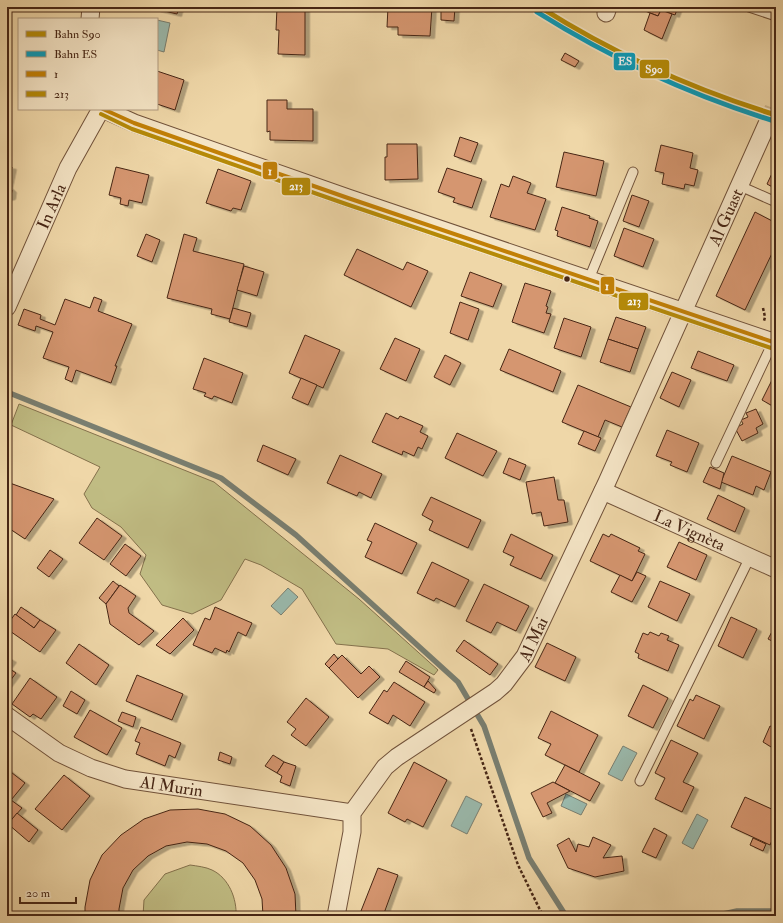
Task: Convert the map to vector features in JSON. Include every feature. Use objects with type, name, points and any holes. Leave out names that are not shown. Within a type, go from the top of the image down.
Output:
[{"type":"street","points":[[90,18],[92,7]]},
{"type":"street","name":"In Arla","points":[[7,307],[68,168],[101,110]]},
{"type":"street","points":[[104,110],[134,123],[348,198],[774,342]]},
{"type":"street","name":"Al Guast","points":[[684,311],[768,124]]},
{"type":"street","name":"Al Mai","points":[[352,813],[385,767],[397,757],[485,700],[504,684],[525,656],[603,491],[684,311]]},
{"type":"street","name":"La Vignèta","points":[[603,491],[776,569]]},
{"type":"street","name":"Al Murin","points":[[7,716],[58,753],[91,768],[125,779],[352,813]]},
{"type":"street","points":[[336,916],[352,832],[352,813]]},
{"type":"lane","points":[[749,7],[776,16]]},
{"type":"lane","points":[[589,279],[634,172]]},
{"type":"lane","points":[[740,186],[776,202]]},
{"type":"lane","points":[[716,463],[774,342]]},
{"type":"lane","points":[[640,781],[750,557]]},
{"type":"path","points":[[473,733],[518,865],[544,916]]},
{"type":"shaded area","points":[[158,20],[170,23],[164,52],[158,50]]},
{"type":"shaded area","points":[[19,404],[214,482],[359,599],[438,670],[434,675],[388,649],[336,644],[302,589],[261,565],[245,559],[221,600],[192,614],[162,605],[140,574],[146,555],[121,527],[92,508],[84,494],[100,467],[11,425]]},
{"type":"shaded area","points":[[288,588],[298,597],[281,615],[271,606]]},
{"type":"shaded area","points":[[623,746],[637,753],[622,781],[608,774]]},
{"type":"shaded area","points":[[566,794],[587,804],[581,815],[561,806]]},
{"type":"shaded area","points":[[466,796],[482,804],[467,834],[451,826]]},
{"type":"shaded area","points":[[697,814],[708,820],[693,849],[682,843]]},
{"type":"shaded area","points":[[190,865],[210,869],[223,878],[231,890],[235,903],[236,916],[143,916],[144,900],[165,874]]},
{"type":"building","points":[[156,7],[179,7],[177,14],[156,9]]},
{"type":"building","points":[[277,7],[305,7],[305,55],[278,54],[279,30],[276,30]]},
{"type":"building","points":[[388,7],[432,7],[430,36],[398,35],[398,27],[387,27]]},
{"type":"building","points":[[441,7],[455,7],[454,21],[441,20]]},
{"type":"building","points":[[647,7],[678,7],[675,15],[661,10],[658,16],[645,11]]},
{"type":"building","points":[[661,10],[672,14],[662,39],[644,30],[650,13],[658,16]]},
{"type":"building","points":[[565,53],[579,61],[575,67],[561,60]]},
{"type":"building","points":[[158,71],[184,80],[175,110],[158,104]]},
{"type":"building","points":[[267,100],[287,100],[287,109],[313,109],[313,141],[270,140],[270,131],[267,132]]},
{"type":"building","points":[[460,137],[478,143],[471,162],[454,156]]},
{"type":"building","points":[[387,144],[417,144],[418,179],[385,180],[385,157],[387,157]]},
{"type":"building","points":[[661,145],[693,153],[690,168],[698,170],[694,186],[685,184],[684,189],[662,184],[664,173],[655,171]]},
{"type":"building","points":[[564,152],[604,161],[596,196],[556,187]]},
{"type":"building","points":[[776,165],[776,189],[767,184]]},
{"type":"building","points":[[7,166],[12,167],[8,186],[12,190],[11,197],[7,198]]},
{"type":"building","points":[[116,167],[149,175],[142,203],[129,200],[128,206],[120,204],[121,198],[109,195]]},
{"type":"building","points":[[447,168],[482,179],[472,208],[453,202],[455,198],[438,192]]},
{"type":"building","points":[[218,169],[251,181],[241,210],[233,208],[231,211],[206,203]]},
{"type":"building","points":[[513,176],[531,183],[527,193],[546,199],[535,230],[490,217],[501,184],[509,187]]},
{"type":"building","points":[[632,195],[649,201],[639,227],[623,221]]},
{"type":"building","points":[[562,207],[590,216],[589,218],[598,221],[590,247],[557,236],[558,231],[555,230]]},
{"type":"building","points":[[755,212],[776,223],[776,245],[745,310],[716,296]]},
{"type":"building","points":[[624,228],[654,239],[643,267],[614,256]]},
{"type":"building","points":[[146,234],[160,240],[152,262],[137,256]]},
{"type":"building","points":[[184,234],[197,238],[193,251],[244,264],[230,319],[211,314],[212,309],[167,298]]},
{"type":"building","points":[[357,249],[403,270],[407,262],[428,271],[411,307],[344,275]]},
{"type":"building","points":[[244,266],[264,272],[257,296],[237,290]]},
{"type":"building","points":[[470,272],[502,284],[493,307],[461,296]]},
{"type":"building","points":[[525,283],[551,291],[546,306],[548,307],[546,313],[551,314],[544,333],[512,322]]},
{"type":"building","points":[[94,297],[102,300],[98,311],[132,324],[115,366],[117,366],[111,383],[76,370],[72,382],[65,379],[69,367],[43,358],[53,332],[36,326],[35,331],[18,325],[24,309],[41,315],[40,319],[55,325],[65,299],[90,308]]},
{"type":"building","points":[[460,302],[479,309],[468,340],[450,333]]},
{"type":"building","points":[[233,308],[251,313],[247,327],[229,322]]},
{"type":"building","points":[[616,317],[646,327],[638,349],[608,339]]},
{"type":"building","points":[[564,318],[591,327],[581,357],[554,348]]},
{"type":"building","points":[[305,335],[340,350],[323,388],[289,373]]},
{"type":"building","points":[[395,338],[420,349],[406,381],[380,369]]},
{"type":"building","points":[[608,339],[638,349],[630,372],[600,362]]},
{"type":"building","points":[[509,349],[561,371],[553,392],[500,370]]},
{"type":"building","points":[[698,351],[734,365],[727,381],[691,368]]},
{"type":"building","points":[[445,355],[461,363],[450,385],[434,377]]},
{"type":"building","points":[[204,358],[243,373],[232,403],[214,396],[212,399],[204,396],[206,393],[193,389]]},
{"type":"building","points":[[672,372],[691,380],[679,407],[660,398]]},
{"type":"building","points":[[776,374],[776,408],[762,400]]},
{"type":"building","points":[[301,378],[317,385],[308,405],[292,398]]},
{"type":"building","points":[[578,385],[631,407],[622,427],[605,420],[598,437],[562,422]]},
{"type":"building","points":[[756,409],[763,424],[756,428],[758,433],[742,441],[735,428],[743,424],[741,420],[748,417],[746,413]]},
{"type":"building","points":[[386,413],[398,419],[400,416],[423,426],[420,432],[428,436],[422,449],[418,447],[414,456],[403,451],[402,455],[372,442]]},
{"type":"building","points":[[667,430],[699,443],[687,472],[670,465],[672,462],[656,456]]},
{"type":"building","points":[[584,431],[601,438],[595,451],[578,444]]},
{"type":"building","points":[[457,433],[497,451],[483,476],[445,458]]},
{"type":"building","points":[[263,445],[296,459],[288,475],[257,461]]},
{"type":"building","points":[[340,455],[382,474],[371,498],[359,492],[357,496],[327,483]]},
{"type":"building","points":[[732,456],[771,472],[764,490],[756,486],[753,495],[721,482]]},
{"type":"building","points":[[509,458],[526,465],[520,480],[503,473]]},
{"type":"building","points":[[710,467],[724,473],[720,489],[703,482]]},
{"type":"building","points":[[554,477],[558,500],[564,500],[568,522],[544,526],[541,512],[532,514],[526,482]]},
{"type":"building","points":[[7,482],[54,499],[25,539],[7,527]]},
{"type":"building","points":[[718,495],[745,508],[735,532],[707,519]]},
{"type":"building","points":[[431,497],[481,520],[468,548],[429,530],[433,521],[422,515]]},
{"type":"building","points":[[97,518],[122,536],[104,560],[79,543]]},
{"type":"building","points":[[375,523],[417,543],[402,574],[365,557],[372,542],[367,540]]},
{"type":"building","points":[[511,534],[553,555],[541,579],[510,565],[514,557],[503,552]]},
{"type":"building","points":[[603,534],[609,537],[611,534],[640,548],[638,551],[645,554],[632,581],[590,561]]},
{"type":"building","points":[[679,542],[707,555],[696,580],[667,567]]},
{"type":"building","points":[[125,544],[141,556],[126,576],[110,564]]},
{"type":"building","points":[[50,550],[63,559],[49,577],[37,568]]},
{"type":"building","points":[[432,562],[469,580],[455,607],[436,598],[434,601],[417,593]]},
{"type":"building","points":[[637,572],[646,576],[632,602],[611,592],[620,575],[632,581]]},
{"type":"building","points":[[113,581],[119,586],[106,604],[99,598]]},
{"type":"building","points":[[660,581],[690,594],[677,621],[648,607]]},
{"type":"building","points":[[484,584],[529,606],[516,631],[497,622],[491,633],[466,621]]},
{"type":"building","points":[[120,585],[136,596],[128,608],[129,613],[154,631],[139,645],[110,624],[106,604]]},
{"type":"building","points":[[21,607],[40,620],[34,628],[16,615]]},
{"type":"building","points":[[215,607],[252,623],[246,636],[238,632],[229,652],[227,650],[226,653],[215,648],[212,653],[193,645],[205,618],[210,620]]},
{"type":"building","points":[[15,614],[34,628],[40,620],[56,630],[40,652],[7,629],[7,625]]},
{"type":"building","points":[[776,615],[776,643],[768,639],[775,626],[772,624]]},
{"type":"building","points":[[731,617],[757,629],[743,658],[718,646]]},
{"type":"building","points":[[183,618],[194,630],[170,654],[156,645]]},
{"type":"building","points":[[650,632],[659,636],[661,633],[669,636],[667,640],[679,645],[668,671],[638,658],[639,654],[635,652],[643,633],[648,635]]},
{"type":"building","points":[[464,640],[498,664],[490,675],[456,651]]},
{"type":"building","points":[[547,643],[576,657],[565,681],[535,667]]},
{"type":"building","points":[[79,644],[109,665],[96,685],[66,663]]},
{"type":"building","points":[[334,654],[338,659],[329,668],[325,664]]},
{"type":"building","points":[[342,655],[361,674],[369,666],[380,677],[358,698],[329,668]]},
{"type":"building","points":[[7,657],[12,660],[7,667]]},
{"type":"building","points":[[406,661],[430,677],[424,687],[399,672]]},
{"type":"building","points":[[7,667],[16,673],[7,685]]},
{"type":"building","points":[[137,675],[183,694],[172,720],[126,701]]},
{"type":"building","points":[[30,678],[57,697],[41,719],[33,714],[30,717],[12,704]]},
{"type":"building","points":[[428,681],[436,690],[434,693],[424,687]]},
{"type":"building","points":[[394,682],[425,702],[410,726],[393,715],[388,724],[369,713],[384,690],[387,692]]},
{"type":"building","points":[[643,685],[668,698],[653,728],[628,716]]},
{"type":"building","points":[[71,691],[85,700],[77,714],[63,706]]},
{"type":"building","points":[[696,695],[720,706],[704,739],[677,726],[690,699],[693,701]]},
{"type":"building","points":[[306,698],[329,717],[306,746],[291,735],[296,729],[287,722]]},
{"type":"building","points":[[90,710],[122,728],[107,755],[74,737]]},
{"type":"building","points":[[551,711],[598,735],[579,772],[545,755],[551,744],[538,738]]},
{"type":"building","points":[[122,712],[136,717],[133,727],[118,721]]},
{"type":"building","points":[[770,726],[776,728],[776,750],[763,742]]},
{"type":"building","points":[[141,727],[181,743],[175,758],[169,755],[165,766],[136,754],[140,743],[135,741]]},
{"type":"building","points":[[671,740],[698,753],[683,782],[694,787],[682,812],[655,799],[665,778],[655,773]]},
{"type":"building","points":[[220,752],[232,757],[230,764],[218,760]]},
{"type":"building","points":[[273,755],[284,762],[277,773],[265,766]]},
{"type":"building","points":[[284,762],[296,766],[290,786],[280,782],[282,776],[277,773]]},
{"type":"building","points":[[414,762],[447,780],[423,827],[407,819],[405,822],[388,813]]},
{"type":"building","points":[[565,765],[600,783],[590,801],[555,783]]},
{"type":"building","points":[[7,769],[25,783],[7,805]]},
{"type":"building","points":[[64,775],[90,796],[62,830],[35,809]]},
{"type":"building","points":[[553,782],[570,791],[547,803],[552,813],[543,817],[531,793]]},
{"type":"building","points":[[745,797],[776,811],[776,832],[770,845],[731,827]]},
{"type":"building","points":[[11,800],[22,808],[8,824],[7,805]]},
{"type":"building","points":[[198,809],[225,814],[250,826],[271,845],[286,868],[295,894],[296,916],[263,916],[262,899],[255,880],[243,863],[226,851],[207,844],[187,842],[166,846],[148,856],[133,870],[123,888],[119,916],[85,916],[85,907],[90,880],[102,855],[121,835],[144,819],[170,810]]},
{"type":"building","points":[[17,813],[38,830],[29,842],[8,824]]},
{"type":"building","points":[[654,828],[667,835],[656,858],[642,852]]},
{"type":"building","points":[[593,837],[611,845],[603,858],[622,856],[624,871],[595,877],[568,868],[557,845],[569,838],[576,852],[578,844],[589,847]]},
{"type":"building","points":[[753,838],[766,844],[763,851],[750,845]]},
{"type":"building","points":[[378,868],[398,875],[383,916],[359,916]]},
{"type":"waterway","points":[[7,392],[221,478],[296,535],[458,682],[484,726],[529,858],[566,916]]},
{"type":"waterway","points":[[714,916],[737,911],[776,911]]},
{"type":"tunnel","points":[[767,124],[776,101]]},
{"type":"rail line","name":"S90","points":[[540,7],[596,40],[654,69],[714,94],[776,115]]},
{"type":"rail line","name":"ES","points":[[537,12],[594,45],[652,74],[712,100],[774,121]]},
{"type":"transit line","name":"1","points":[[105,110],[134,123],[348,198],[776,343]]},
{"type":"transit line","name":"213","points":[[101,114],[132,129],[346,204],[774,349]]}]
